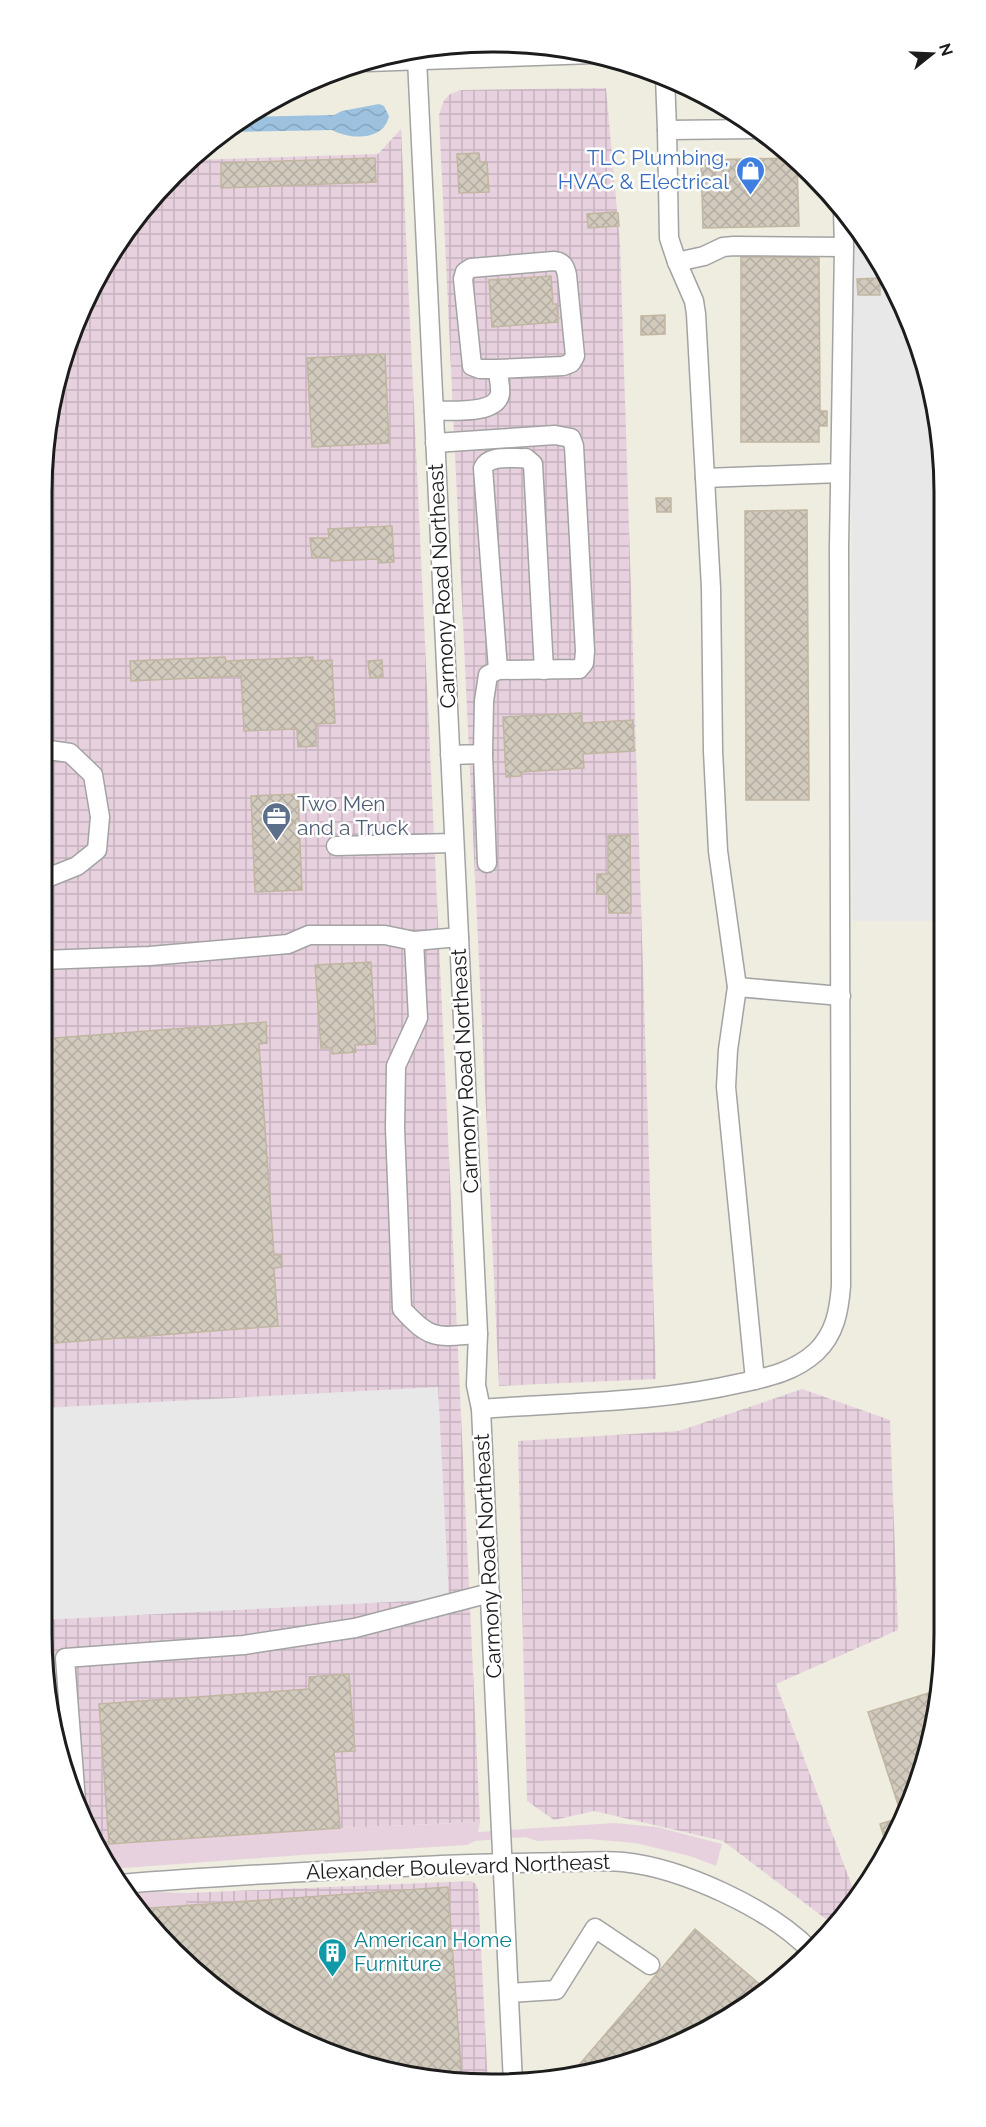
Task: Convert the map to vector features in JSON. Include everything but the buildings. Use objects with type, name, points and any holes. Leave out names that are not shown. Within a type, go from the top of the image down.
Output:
[{"type":"street","points":[[457,54],[475,53]]},
{"type":"street","name":"Carmony Road Northeast","points":[[421,59],[435,443],[478,1334],[476,1385],[481,1409],[513,2074]]},
{"type":"street","points":[[665,88],[669,238],[694,301],[711,588],[713,751],[718,851],[737,987],[728,1050],[726,1087],[755,1380]]},
{"type":"street","points":[[667,130],[741,129]]},
{"type":"street","points":[[481,1409],[670,1397],[784,1373],[817,1351],[835,1325],[839,1312],[841,1286],[840,473],[843,227]]},
{"type":"street","points":[[677,262],[723,247],[734,246],[844,247]]},
{"type":"street","points":[[561,262],[565,267],[568,287],[575,356],[571,363],[563,366],[498,369],[480,369],[472,366],[463,279],[465,272],[471,268],[561,262]]},
{"type":"street","points":[[434,411],[484,408],[494,405],[500,394],[498,369]]},
{"type":"street","points":[[435,443],[555,435],[571,438],[574,446],[584,663],[579,669],[498,670],[488,675],[484,701],[483,754],[487,863]]},
{"type":"street","points":[[498,670],[483,468],[485,463],[492,460],[526,458],[533,465],[544,670]]},
{"type":"street","points":[[705,478],[840,473]]},
{"type":"street","points":[[52,750],[70,753],[93,775],[100,817],[97,850],[77,866],[52,876]]},
{"type":"street","points":[[450,755],[483,754]]},
{"type":"street","points":[[336,846],[454,843]]},
{"type":"street","points":[[52,960],[150,956],[288,944],[309,935],[385,935],[414,940],[459,938]]},
{"type":"street","points":[[414,940],[418,1018],[396,1066],[394,1128],[402,1309],[420,1329],[441,1337],[478,1334]]},
{"type":"street","points":[[737,987],[840,996]]},
{"type":"street","points":[[73,1767],[65,1658],[244,1645],[355,1628],[490,1593]]},
{"type":"street","name":"Alexander Boulevard Northeast","points":[[130,1883],[337,1870],[503,1863],[623,1862],[698,1881],[752,1908],[804,1944]]},
{"type":"street","points":[[509,1993],[556,1990],[595,1928],[650,1965]]},
{"type":"shaded area","points":[[606,88],[620,243],[656,1379],[499,1386],[439,115],[444,100],[450,94],[461,90]]},
{"type":"shaded area","points":[[401,129],[480,1822],[340,1828],[106,1843],[86,1803],[76,1776],[61,1720],[53,1663],[52,493],[56,436],[76,351],[98,298],[127,248],[144,225],[162,203],[203,162],[206,160],[378,154]]},
{"type":"shaded area","points":[[851,237],[874,273],[900,324],[918,379],[930,436],[933,467],[934,921],[852,921]]},
{"type":"shaded area","points":[[438,1387],[449,1599],[52,1619],[52,1407]]},
{"type":"shaded area","points":[[802,1389],[890,1420],[898,1630],[776,1684],[853,1888],[827,1920],[723,1841],[594,1811],[554,1820],[527,1801],[518,1441],[679,1431]]},
{"type":"shaded area","points":[[480,1822],[478,1832],[614,1823],[657,1827],[722,1844],[716,1866],[690,1856],[635,1843],[588,1839],[537,1841],[525,1837],[475,1841],[467,1845],[121,1868],[106,1843],[340,1828]]},
{"type":"shaded area","name":"American Home Furniture","points":[[471,1881],[476,1884],[487,2074],[436,2071],[351,2051],[298,2029],[248,2000],[203,1965],[149,1908],[186,1905],[187,1893]]},
{"type":"shaded area","points":[[137,1893],[187,1893],[186,1905],[149,1908]]},
{"type":"water","points":[[379,104],[384,106],[389,116],[381,130],[374,134],[357,137],[332,130],[242,132],[265,117],[334,115],[342,111]]},
{"type":"place","name":"TLC Plumbing, HVAC & Electrical","points":[[750,196]]},
{"type":"place","name":"Two Men and a Truck","points":[[276,842]]},
{"type":"place","name":"American Home Furniture","points":[[333,1978]]}]
